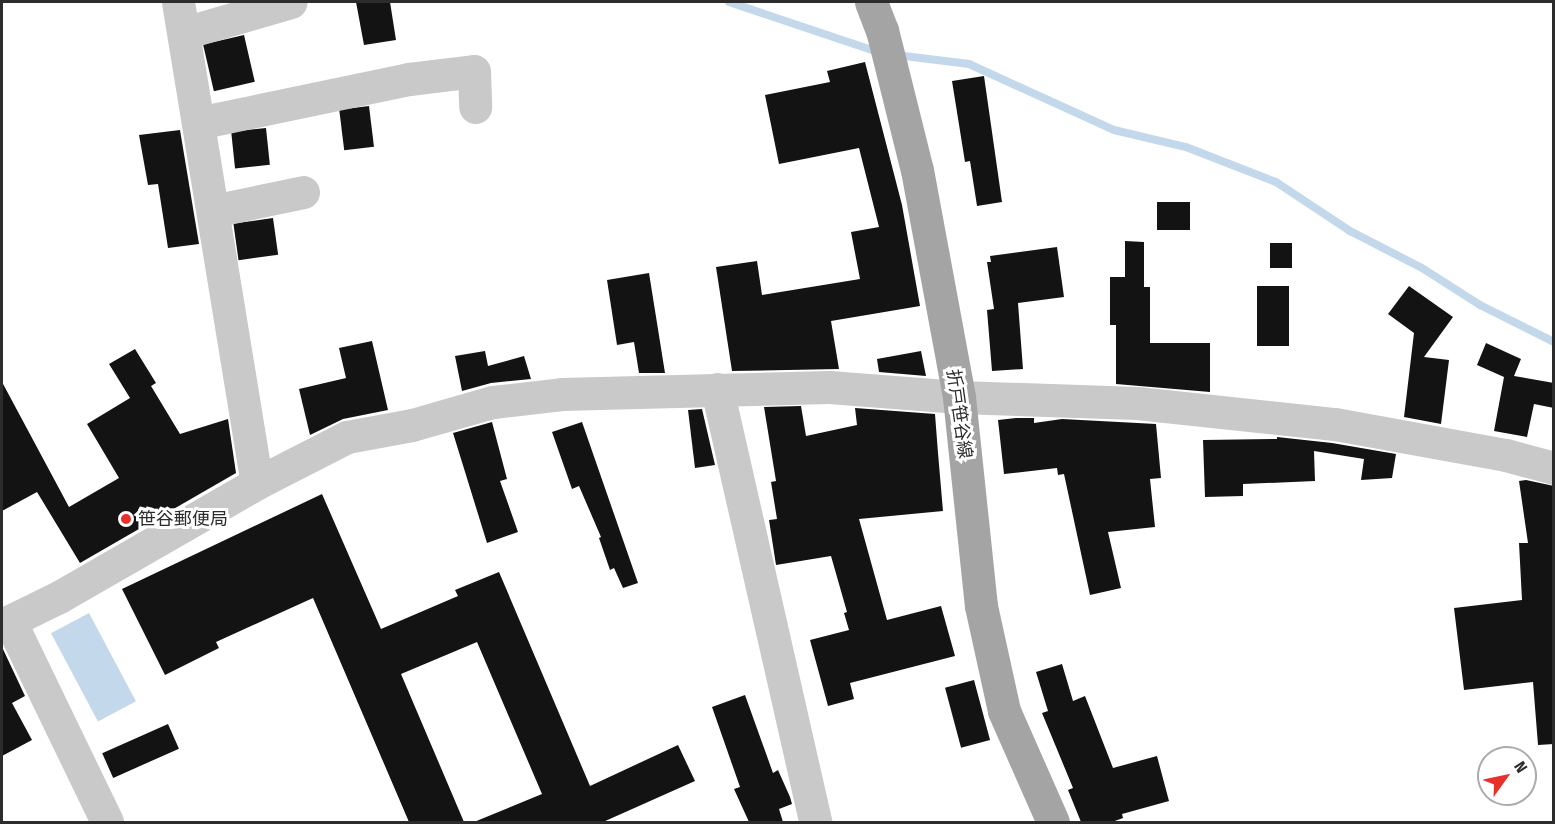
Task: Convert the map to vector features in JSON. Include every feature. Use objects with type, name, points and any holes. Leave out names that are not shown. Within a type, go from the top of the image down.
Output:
[{"type":"main road","name":"折戸笹谷線","points":[[871,2],[882,30],[917,170],[959,397],[981,606],[1004,711],[1053,822]]},
{"type":"street","points":[[257,483],[181,17],[291,2]]},
{"type":"street","points":[[198,123],[409,79],[474,71],[475,107]]},
{"type":"street","points":[[213,211],[303,192]]},
{"type":"street","points":[[107,822],[6,623],[59,597],[257,483],[347,437],[412,425],[493,402],[562,394],[829,387],[959,397],[1137,403],[1335,424],[1506,455],[1554,468]]},
{"type":"street","points":[[717,389],[814,822]]},
{"type":"water","points":[[89,613],[136,701],[98,721],[51,633]]},
{"type":"building","points":[[356,2],[390,2],[396,40],[364,45]]},
{"type":"building","points":[[244,35],[255,82],[214,91],[203,44]]},
{"type":"building","points":[[865,62],[902,205],[920,306],[831,321],[839,369],[732,371],[716,267],[757,261],[762,295],[860,279],[851,232],[879,227],[859,148],[779,164],[765,95],[830,82],[827,71]]},
{"type":"building","points":[[984,76],[1002,202],[977,206],[970,161],[965,162],[952,81]]},
{"type":"building","points":[[369,106],[374,147],[344,150],[339,110]]},
{"type":"building","points":[[266,128],[270,165],[235,168],[231,132]]},
{"type":"building","points":[[180,130],[199,244],[168,248],[158,184],[148,185],[139,135]]},
{"type":"building","points":[[1157,202],[1190,202],[1190,230],[1157,230]]},
{"type":"building","points":[[273,218],[278,255],[239,260],[233,224]]},
{"type":"building","points":[[1125,241],[1144,242],[1144,287],[1150,287],[1150,343],[1210,343],[1210,392],[1116,384],[1116,325],[1110,325],[1110,277],[1125,277]]},
{"type":"building","points":[[1270,243],[1292,243],[1292,268],[1270,268]]},
{"type":"building","points":[[1057,247],[1064,297],[1018,303],[1023,369],[992,371],[987,310],[994,309],[987,262],[991,262],[990,256]]},
{"type":"building","points":[[649,273],[665,373],[639,373],[634,342],[617,345],[607,280]]},
{"type":"building","points":[[1257,286],[1289,286],[1289,346],[1257,346]]},
{"type":"building","points":[[1409,286],[1453,317],[1424,357],[1449,360],[1441,424],[1404,417],[1414,333],[1388,314]]},
{"type":"building","points":[[372,341],[388,410],[343,419],[310,435],[299,389],[346,378],[339,348]]},
{"type":"building","points":[[1486,343],[1521,359],[1514,376],[1554,383],[1554,408],[1534,404],[1527,437],[1494,431],[1504,377],[1477,365]]},
{"type":"building","points":[[135,349],[156,383],[151,386],[180,434],[228,419],[236,473],[80,563],[37,492],[2,511],[2,382],[69,507],[119,478],[87,424],[130,398],[109,364]]},
{"type":"building","points":[[485,351],[488,366],[524,356],[531,379],[491,383],[462,391],[455,356]]},
{"type":"building","points":[[921,351],[926,376],[879,372],[877,359]]},
{"type":"building","points":[[801,406],[806,436],[857,425],[855,408],[935,414],[943,511],[859,519],[887,620],[941,606],[955,656],[850,683],[854,699],[828,706],[810,640],[849,630],[844,613],[847,612],[831,556],[776,565],[769,520],[777,519],[771,482],[776,481],[764,407]]},
{"type":"building","points":[[702,409],[715,465],[695,468],[688,410]]},
{"type":"building","points":[[1034,418],[1034,423],[1062,419],[1156,424],[1161,478],[1150,479],[1155,527],[1108,532],[1121,588],[1090,595],[1064,474],[1058,475],[1057,468],[1004,474],[998,420]]},
{"type":"building","points":[[492,422],[507,479],[500,481],[518,532],[487,543],[453,433]]},
{"type":"building","points":[[582,422],[638,583],[623,588],[614,568],[610,570],[599,538],[601,537],[579,486],[572,489],[552,432]]},
{"type":"building","points":[[1277,437],[1332,443],[1396,454],[1392,478],[1361,480],[1364,459],[1314,451],[1315,481],[1243,484],[1243,496],[1205,497],[1203,440],[1277,439]]},
{"type":"building","points":[[1526,480],[1554,486],[1554,744],[1538,745],[1533,682],[1464,690],[1454,608],[1522,600],[1519,543],[1528,543],[1519,481]]},
{"type":"building","points":[[322,494],[381,629],[458,596],[455,590],[499,572],[590,786],[678,745],[695,781],[603,822],[474,822],[542,794],[477,642],[401,674],[464,822],[409,822],[313,598],[216,642],[219,648],[165,675],[122,589]]},
{"type":"building","points":[[2,647],[25,696],[12,703],[32,740],[2,756]]},
{"type":"building","points":[[1062,664],[1073,701],[1085,696],[1113,768],[1157,756],[1169,801],[1122,814],[1123,818],[1112,822],[1081,822],[1068,790],[1073,788],[1042,713],[1048,711],[1036,672]]},
{"type":"building","points":[[974,680],[990,740],[961,748],[945,688]]},
{"type":"building","points":[[745,695],[773,773],[778,770],[790,797],[792,804],[779,809],[783,822],[749,822],[734,789],[740,787],[712,707]]},
{"type":"building","points":[[168,724],[179,749],[113,778],[102,753]]},
{"type":"waterway","points":[[729,2],[878,52]]},
{"type":"waterway","points":[[896,55],[969,64],[1114,130],[1186,147],[1276,182],[1350,231],[1422,268],[1480,305],[1554,342]]},
{"type":"place","name":"笹谷郵便局","points":[[126,519]]}]
